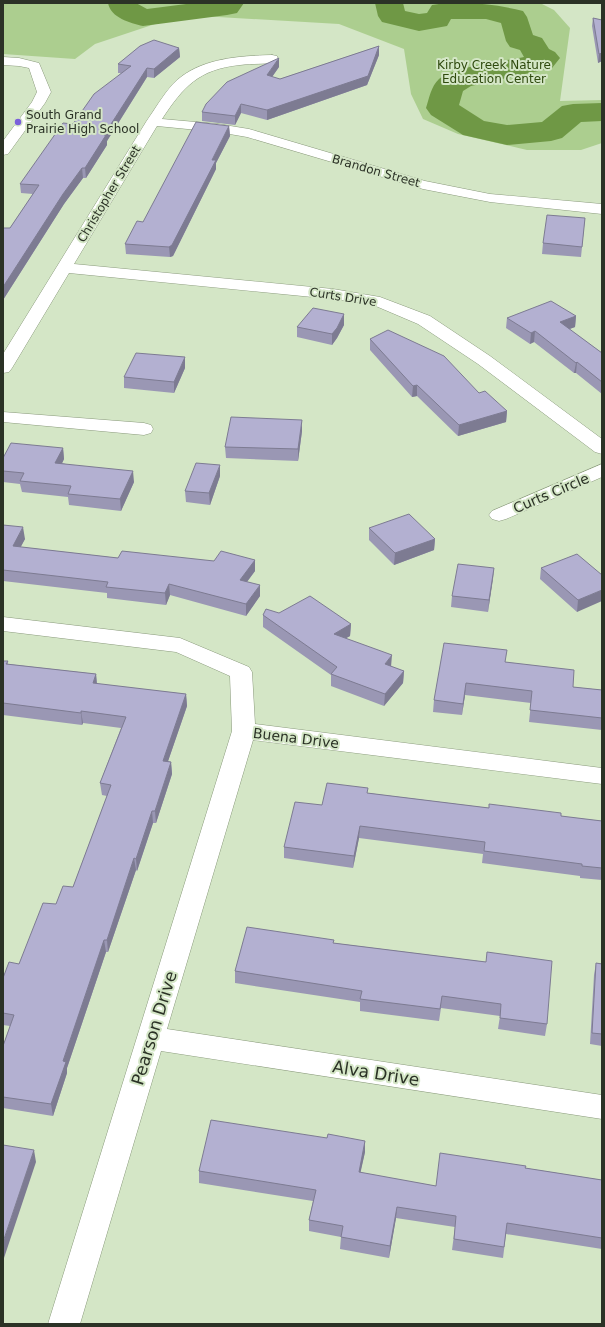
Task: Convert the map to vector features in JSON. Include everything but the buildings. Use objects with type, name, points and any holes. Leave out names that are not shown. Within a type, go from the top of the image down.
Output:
[{"type":"street","name":"Christopher Street","points":[[3,368],[153,122],[180,86],[204,71],[227,61],[272,59]]},
{"type":"street","points":[[3,61],[34,66],[44,92],[38,103],[3,152]]},
{"type":"street","name":"Brandon Street","points":[[153,122],[218,128],[249,133],[423,185],[490,198],[602,209]]},
{"type":"street","name":"Curts Drive","points":[[64,268],[333,294],[374,300],[424,320],[484,360],[602,448]]},
{"type":"street","points":[[3,417],[144,430]]},
{"type":"street","name":"Curts Circle","points":[[499,515],[602,470]]},
{"type":"street","name":"Buena Drive","points":[[3,624],[180,645],[241,672],[244,731],[602,776]]},
{"type":"street","name":"Pearson Drive","points":[[64,1324],[244,731]]},
{"type":"street","name":"Alva Drive","points":[[150,1038],[602,1107]]},
{"type":"green space","name":"Kirby Creek Nature Education Center","points":[[3,3],[540,3],[554,10],[570,28],[560,101],[602,100],[602,143],[581,150],[527,150],[458,134],[423,119],[411,94],[404,49],[339,24],[201,16],[161,22],[95,44],[75,59],[3,54]]},
{"type":"waterway","points":[[122,3],[123,8],[143,18],[227,7],[230,3]]},
{"type":"waterway","points":[[389,3],[392,16],[419,23],[437,20],[442,11],[486,11],[513,17],[520,41],[532,44],[537,55],[545,58],[542,62],[461,79],[449,86],[442,108],[474,128],[507,135],[551,131],[573,113],[602,112]]},
{"type":"place","name":"South Grand Prairie High School","points":[[18,122]]}]
